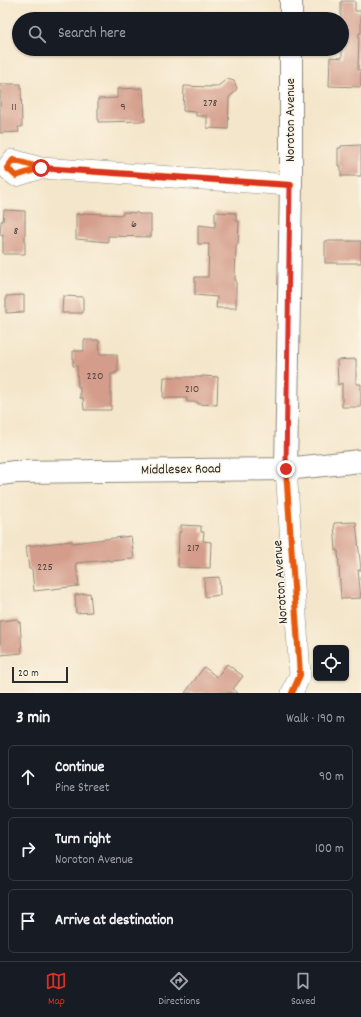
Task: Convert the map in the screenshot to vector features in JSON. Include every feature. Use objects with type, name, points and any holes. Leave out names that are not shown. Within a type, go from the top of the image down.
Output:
[{"type":"main road","points":[[291,0],[291,12]]},
{"type":"main road","name":"Noroton Avenue","points":[[286,469],[291,56]]},
{"type":"main road","name":"Middlesex Road","points":[[0,474],[15,472],[286,469],[361,461]]},
{"type":"street","points":[[41,168],[290,185]]},
{"type":"street","name":"Noroton Avenue","points":[[286,469],[300,675],[292,693]]},
{"type":"building","points":[[341,1],[355,1],[355,11],[361,11],[358,70],[361,70],[361,87],[329,86],[330,57],[342,58],[342,56],[349,56],[349,12],[341,12]]},
{"type":"building","points":[[227,79],[234,81],[237,88],[229,97],[228,129],[207,128],[207,116],[196,116],[196,112],[183,111],[184,86],[218,86]]},
{"type":"building","points":[[0,84],[21,84],[22,127],[18,127],[19,132],[0,133]]},
{"type":"building","points":[[143,88],[145,121],[98,122],[98,99],[117,98],[117,89]]},
{"type":"building","points":[[361,145],[361,176],[341,176],[341,166],[338,166],[338,148],[341,148],[341,146]]},
{"type":"building","points":[[4,210],[25,211],[25,254],[3,254],[3,235],[0,235],[1,221],[3,221]]},
{"type":"building","points":[[123,212],[151,214],[151,237],[108,236],[108,242],[76,239],[76,214],[123,215]]},
{"type":"building","points":[[215,212],[236,213],[236,221],[239,221],[238,244],[236,245],[236,308],[216,308],[217,297],[195,295],[195,277],[208,277],[209,244],[198,244],[198,225],[215,227]]},
{"type":"building","points":[[325,241],[361,241],[361,263],[325,263]]},
{"type":"building","points":[[24,295],[24,312],[6,313],[6,296]]},
{"type":"building","points":[[63,296],[83,297],[83,313],[62,313]]},
{"type":"building","points":[[84,340],[99,340],[100,354],[117,355],[118,372],[111,374],[111,410],[84,410],[83,398],[80,398],[80,387],[78,387],[77,366],[73,366],[73,351],[84,351]]},
{"type":"building","points":[[356,359],[356,384],[361,384],[361,407],[342,407],[342,383],[338,385],[337,360]]},
{"type":"building","points":[[164,377],[218,377],[217,405],[187,402],[187,398],[163,398]]},
{"type":"building","points":[[356,522],[361,570],[358,570],[361,598],[341,599],[338,551],[336,551],[334,523]]},
{"type":"building","points":[[181,525],[201,526],[201,532],[204,532],[203,541],[211,542],[210,568],[178,567],[179,532],[181,532]]},
{"type":"building","points":[[131,536],[134,559],[76,563],[79,586],[34,591],[32,569],[29,569],[26,546],[72,541],[72,543]]},
{"type":"building","points":[[219,577],[220,595],[205,597],[204,578]]},
{"type":"building","points":[[90,593],[92,612],[76,613],[75,595]]},
{"type":"building","points":[[18,619],[18,622],[20,622],[22,653],[0,655],[0,621]]},
{"type":"building","points":[[227,664],[243,676],[233,689],[238,693],[185,693],[204,667],[217,677]]},
{"type":"cycle path","points":[[41,168],[16,176],[7,168],[13,160],[41,168],[291,185]]},
{"type":"cycle path","points":[[286,469],[300,675],[292,693]]},
{"type":"route","points":[[41,168],[290,185],[286,469]]}]
